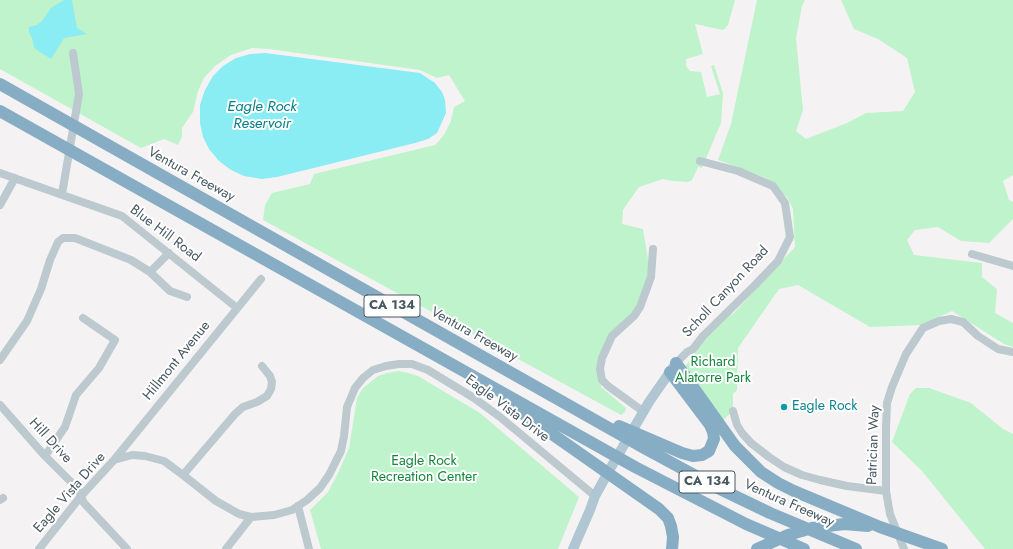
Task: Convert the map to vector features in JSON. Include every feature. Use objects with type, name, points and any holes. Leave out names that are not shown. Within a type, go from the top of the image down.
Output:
[{"type":"highway","name":"Ventura Freeway","points":[[0,84],[46,114],[92,149],[138,175],[181,190],[537,387],[600,431]]},
{"type":"highway","points":[[0,92],[46,114]]},
{"type":"highway","points":[[0,102],[52,136]]},
{"type":"highway","name":"Ventura Freeway","points":[[0,111],[52,136],[92,149],[138,175],[187,212],[502,391],[600,431],[643,454],[770,513],[856,549]]},
{"type":"highway","points":[[181,190],[600,431]]},
{"type":"highway","points":[[187,212],[643,454],[682,453],[693,456],[702,455],[709,451],[714,439],[713,432],[673,368]]},
{"type":"highway","points":[[673,368],[735,446],[762,472],[778,483],[880,527],[942,549]]},
{"type":"highway","points":[[502,391],[515,408],[659,509],[668,518],[672,532],[672,549]]},
{"type":"highway","name":"Ventura Freeway","points":[[643,454],[746,524],[804,549]]},
{"type":"highway","points":[[757,549],[788,535],[812,528],[844,524],[880,527]]},
{"type":"main road","name":"Scholl Canyon Road","points":[[573,549],[595,496],[649,402],[673,368]]},
{"type":"street","points":[[62,194],[79,94],[73,53]]},
{"type":"street","name":"Scholl Canyon Road","points":[[673,368],[686,352],[693,349],[703,336],[778,261],[790,237],[785,203],[773,186],[738,171],[700,161]]},
{"type":"street","name":"Blue Hill Road","points":[[0,173],[122,216],[237,308]]},
{"type":"street","points":[[0,205],[15,178]]},
{"type":"street","points":[[0,360],[28,321],[41,289],[50,260],[58,242],[63,238],[75,238],[131,260],[150,272],[170,291],[187,297]]},
{"type":"street","points":[[644,412],[608,386],[602,380],[600,369],[602,358],[612,336],[634,316],[640,307],[650,277],[653,249]]},
{"type":"street","points":[[150,272],[169,253]]},
{"type":"street","points":[[972,254],[1013,266]]},
{"type":"street","name":"Hillmont Avenue","points":[[114,460],[261,279]]},
{"type":"street","points":[[45,456],[65,427],[76,395],[99,368],[115,340],[84,318]]},
{"type":"street","name":"Patrician Way","points":[[904,549],[890,514],[886,491],[886,428],[887,404],[892,387],[906,354],[923,328],[939,320],[963,322],[978,336],[998,349],[1013,352]]},
{"type":"street","name":"Eagle Vista Drive","points":[[39,549],[81,496],[114,460],[132,455],[150,457],[164,461],[216,501],[239,514],[251,517],[274,515],[292,510],[307,500],[320,488],[330,475],[341,451],[347,407],[355,388],[363,378],[373,370],[399,364],[412,364],[428,370],[474,398],[500,417],[595,496]]},
{"type":"street","points":[[184,475],[243,406],[257,402],[267,396],[271,389],[272,382],[270,376],[262,366]]},
{"type":"street","name":"Hill Drive","points":[[0,405],[45,456],[77,488],[84,503],[127,549]]},
{"type":"street","points":[[733,411],[737,425],[751,443],[784,467],[802,475],[820,480],[847,486],[886,491]]},
{"type":"street","points":[[298,506],[309,549]]},
{"type":"street","points":[[226,549],[251,517]]},
{"type":"green space","points":[[0,0],[735,0],[728,25],[723,30],[695,24],[703,54],[686,59],[686,66],[690,71],[701,72],[707,97],[720,94],[711,66],[714,65],[723,93],[721,123],[702,168],[698,167],[692,180],[688,182],[663,179],[639,187],[623,210],[622,224],[643,229],[649,265],[644,294],[637,309],[608,338],[598,362],[601,387],[626,408],[625,412],[621,415],[263,220],[265,205],[272,193],[310,184],[314,174],[435,145],[444,135],[451,121],[454,107],[465,101],[449,75],[437,78],[420,70],[269,49],[252,48],[231,55],[215,66],[204,78],[198,91],[193,112],[182,128],[182,137],[178,145],[164,139],[141,148],[0,69]]},
{"type":"green space","name":"Richard Alatorre Park","points":[[757,0],[805,0],[802,6],[796,38],[803,110],[796,131],[806,139],[847,123],[866,113],[903,111],[915,92],[907,58],[878,39],[854,29],[841,0],[1013,0],[1013,175],[1003,181],[1009,200],[1013,202],[1013,219],[989,243],[961,241],[938,227],[915,230],[907,240],[914,255],[982,263],[982,277],[997,289],[995,313],[1013,323],[1013,347],[1004,344],[952,311],[921,325],[870,327],[798,285],[779,289],[738,348],[737,390],[733,394],[733,411],[721,422],[684,367],[695,355],[693,349],[731,308],[732,315],[795,247],[793,209],[787,197],[766,178],[718,160],[731,124]]},
{"type":"green space","name":"Eagle Rock Recreation Center","points":[[399,371],[418,376],[480,413],[579,497],[558,549],[321,549],[310,510],[328,492],[349,448],[357,398],[363,388],[378,376]]},
{"type":"green space","points":[[916,388],[929,388],[971,403],[1003,429],[1013,434],[1013,549],[985,549],[922,471],[892,442],[910,394]]},
{"type":"water","points":[[64,0],[72,0],[77,28],[87,34],[64,38],[51,59],[34,47],[29,32],[29,27],[37,25],[42,21],[51,8]]},
{"type":"water","name":"Eagle Rock Reservoir","points":[[265,53],[420,73],[435,83],[442,92],[445,100],[446,113],[437,133],[428,139],[277,177],[262,179],[244,176],[231,170],[219,161],[209,149],[203,137],[200,123],[200,105],[205,90],[213,76],[223,66],[236,58],[250,54]]},
{"type":"place","name":"Eagle Rock","points":[[784,407]]}]
